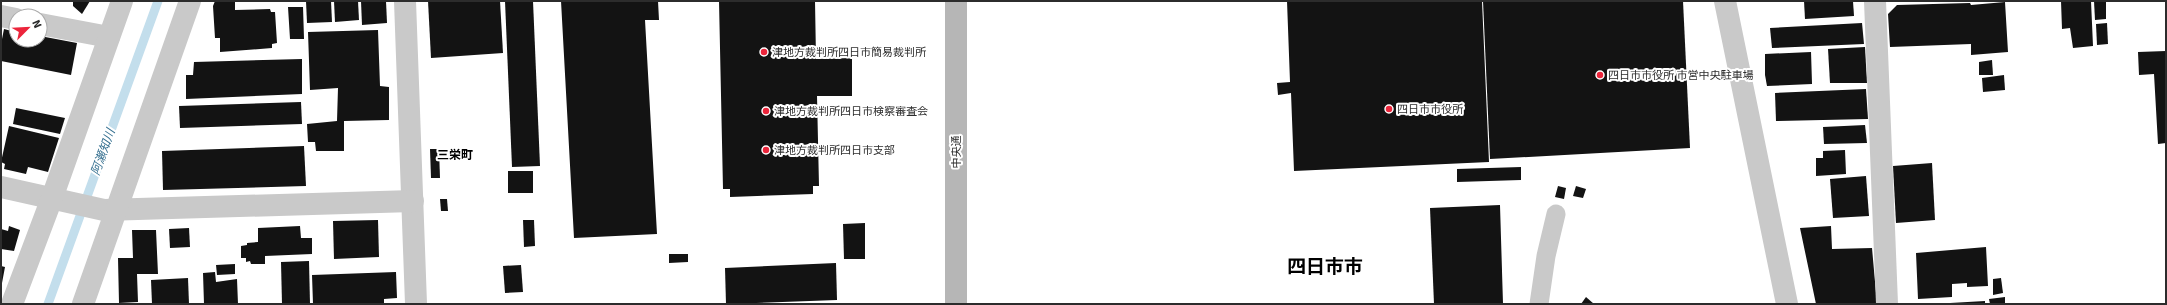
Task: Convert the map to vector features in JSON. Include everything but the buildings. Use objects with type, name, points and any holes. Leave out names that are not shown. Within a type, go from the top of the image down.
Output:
[{"type":"street","points":[[12,304],[59,200],[109,37],[122,1]]},
{"type":"street","points":[[83,304],[110,210],[190,1]]},
{"type":"street","points":[[404,1],[416,304]]},
{"type":"street","name":"中央通","points":[[956,1],[956,304]]},
{"type":"street","points":[[1725,1],[1787,304]]},
{"type":"street","points":[[1875,1],[1887,304]]},
{"type":"street","points":[[48,26],[109,37]]},
{"type":"street","points":[[1,187],[110,210],[413,201]]},
{"type":"lane","points":[[1540,304],[1546,256],[1556,214]]},
{"type":"waterway","name":"阿瀬知川","points":[[48,304],[158,1]]},
{"type":"place","name":"津地方裁判所四日市簡易裁判所","points":[[764,52]]},
{"type":"place","name":"四日市市役所 市営中央駐車場","points":[[1600,75]]},
{"type":"place","name":"四日市市役所","points":[[1389,109]]},
{"type":"place","name":"津地方裁判所四日市検察審査会","points":[[766,111]]},
{"type":"place","name":"津地方裁判所四日市支部","points":[[766,150]]},
{"type":"district","name":"三栄町","points":[[455,155]]},
{"type":"district","name":"四日市市","points":[[1325,266]]}]
